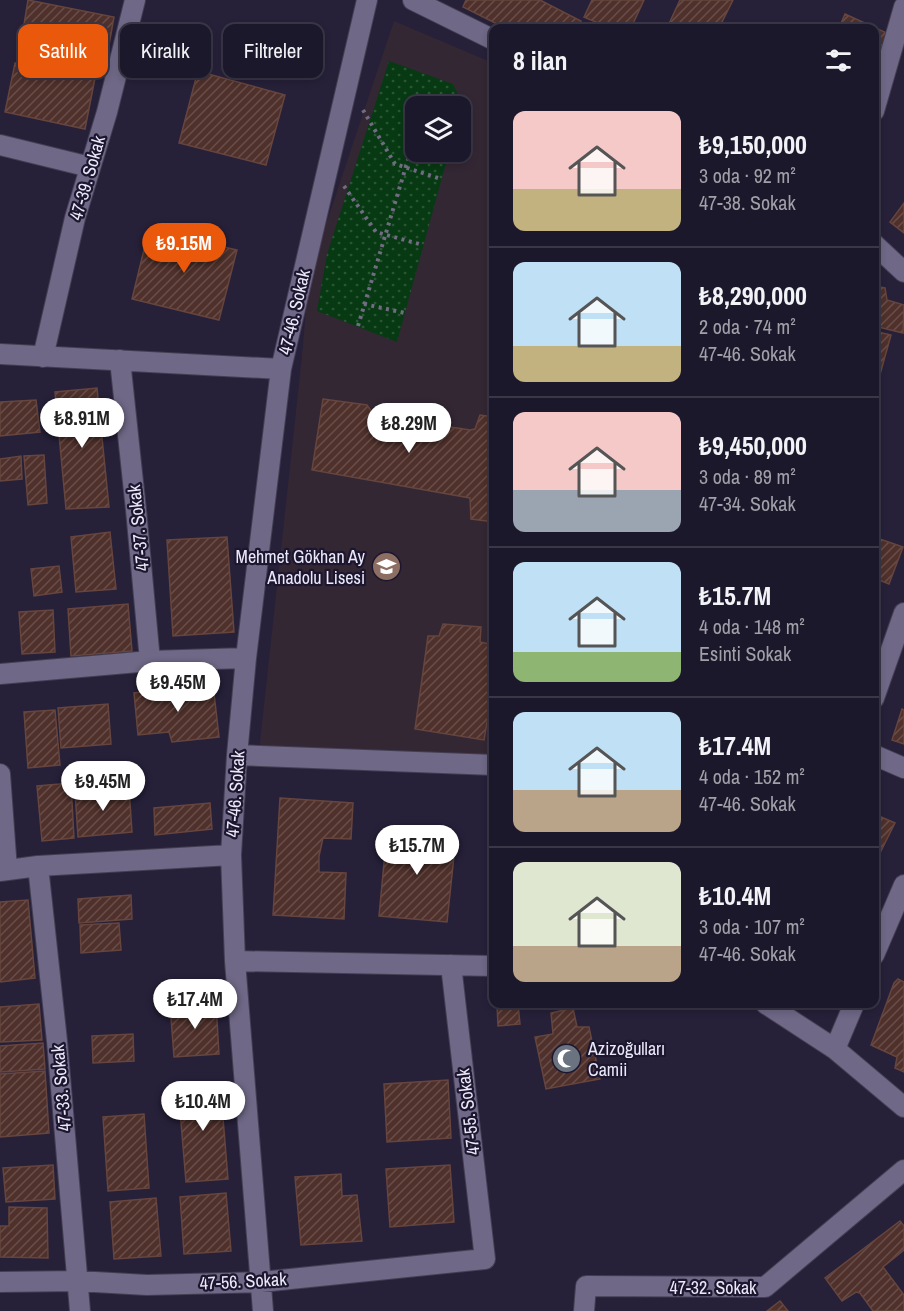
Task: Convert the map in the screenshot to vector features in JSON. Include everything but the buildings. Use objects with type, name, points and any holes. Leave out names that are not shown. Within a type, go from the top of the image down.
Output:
[{"type":"street","name":"47-39. Sokak","points":[[43,357],[75,218],[107,112],[135,0]]},
{"type":"street","name":"47-46. Sokak","points":[[263,1311],[235,961],[231,855],[237,756],[246,658],[280,369],[367,0]]},
{"type":"street","points":[[413,0],[489,38]]},
{"type":"street","points":[[879,93],[904,5],[896,0]]},
{"type":"street","points":[[0,145],[90,167]]},
{"type":"street","points":[[879,249],[904,272]]},
{"type":"street","points":[[0,354],[280,369]]},
{"type":"street","name":"47-37. Sokak","points":[[120,360],[150,661]]},
{"type":"street","points":[[879,684],[904,613]]},
{"type":"street","points":[[0,674],[150,661],[246,658]]},
{"type":"street","points":[[237,756],[489,765]]},
{"type":"street","points":[[879,757],[904,768]]},
{"type":"street","points":[[0,774],[4,871],[38,866],[231,855]]},
{"type":"street","name":"47-33. Sokak","points":[[38,866],[57,1041],[80,1311]]},
{"type":"street","points":[[879,943],[904,885]]},
{"type":"street","points":[[235,961],[489,966]]},
{"type":"street","name":"47-55. Sokak","points":[[451,966],[485,1259]]},
{"type":"street","points":[[772,1008],[835,1049],[904,1107]]},
{"type":"street","points":[[835,1049],[852,1008]]},
{"type":"street","name":"47-32. Sokak","points":[[584,1311],[586,1286],[765,1287],[904,1170]]},
{"type":"street","name":"47-56. Sokak","points":[[0,1282],[77,1281],[147,1285],[261,1282],[485,1259]]},
{"type":"path","points":[[347,84],[395,164],[441,179]]},
{"type":"path","points":[[358,326],[408,162]]},
{"type":"path","points":[[329,163],[376,232],[423,245]]},
{"type":"path","points":[[364,303],[405,313]]},
{"type":"shaded area","name":"Mehmet Gökhan Ay Anadolu Lisesi","points":[[394,21],[489,61],[489,760],[259,751],[309,275]]},
{"type":"green space","points":[[389,61],[453,84],[459,96],[405,96],[405,162],[446,162],[397,342],[317,311],[327,254]]},
{"type":"place","name":"Mehmet Gökhan Ay Anadolu Lisesi","points":[[386,566]]},
{"type":"place","name":"Azizoğulları Camii","points":[[567,1058]]}]
